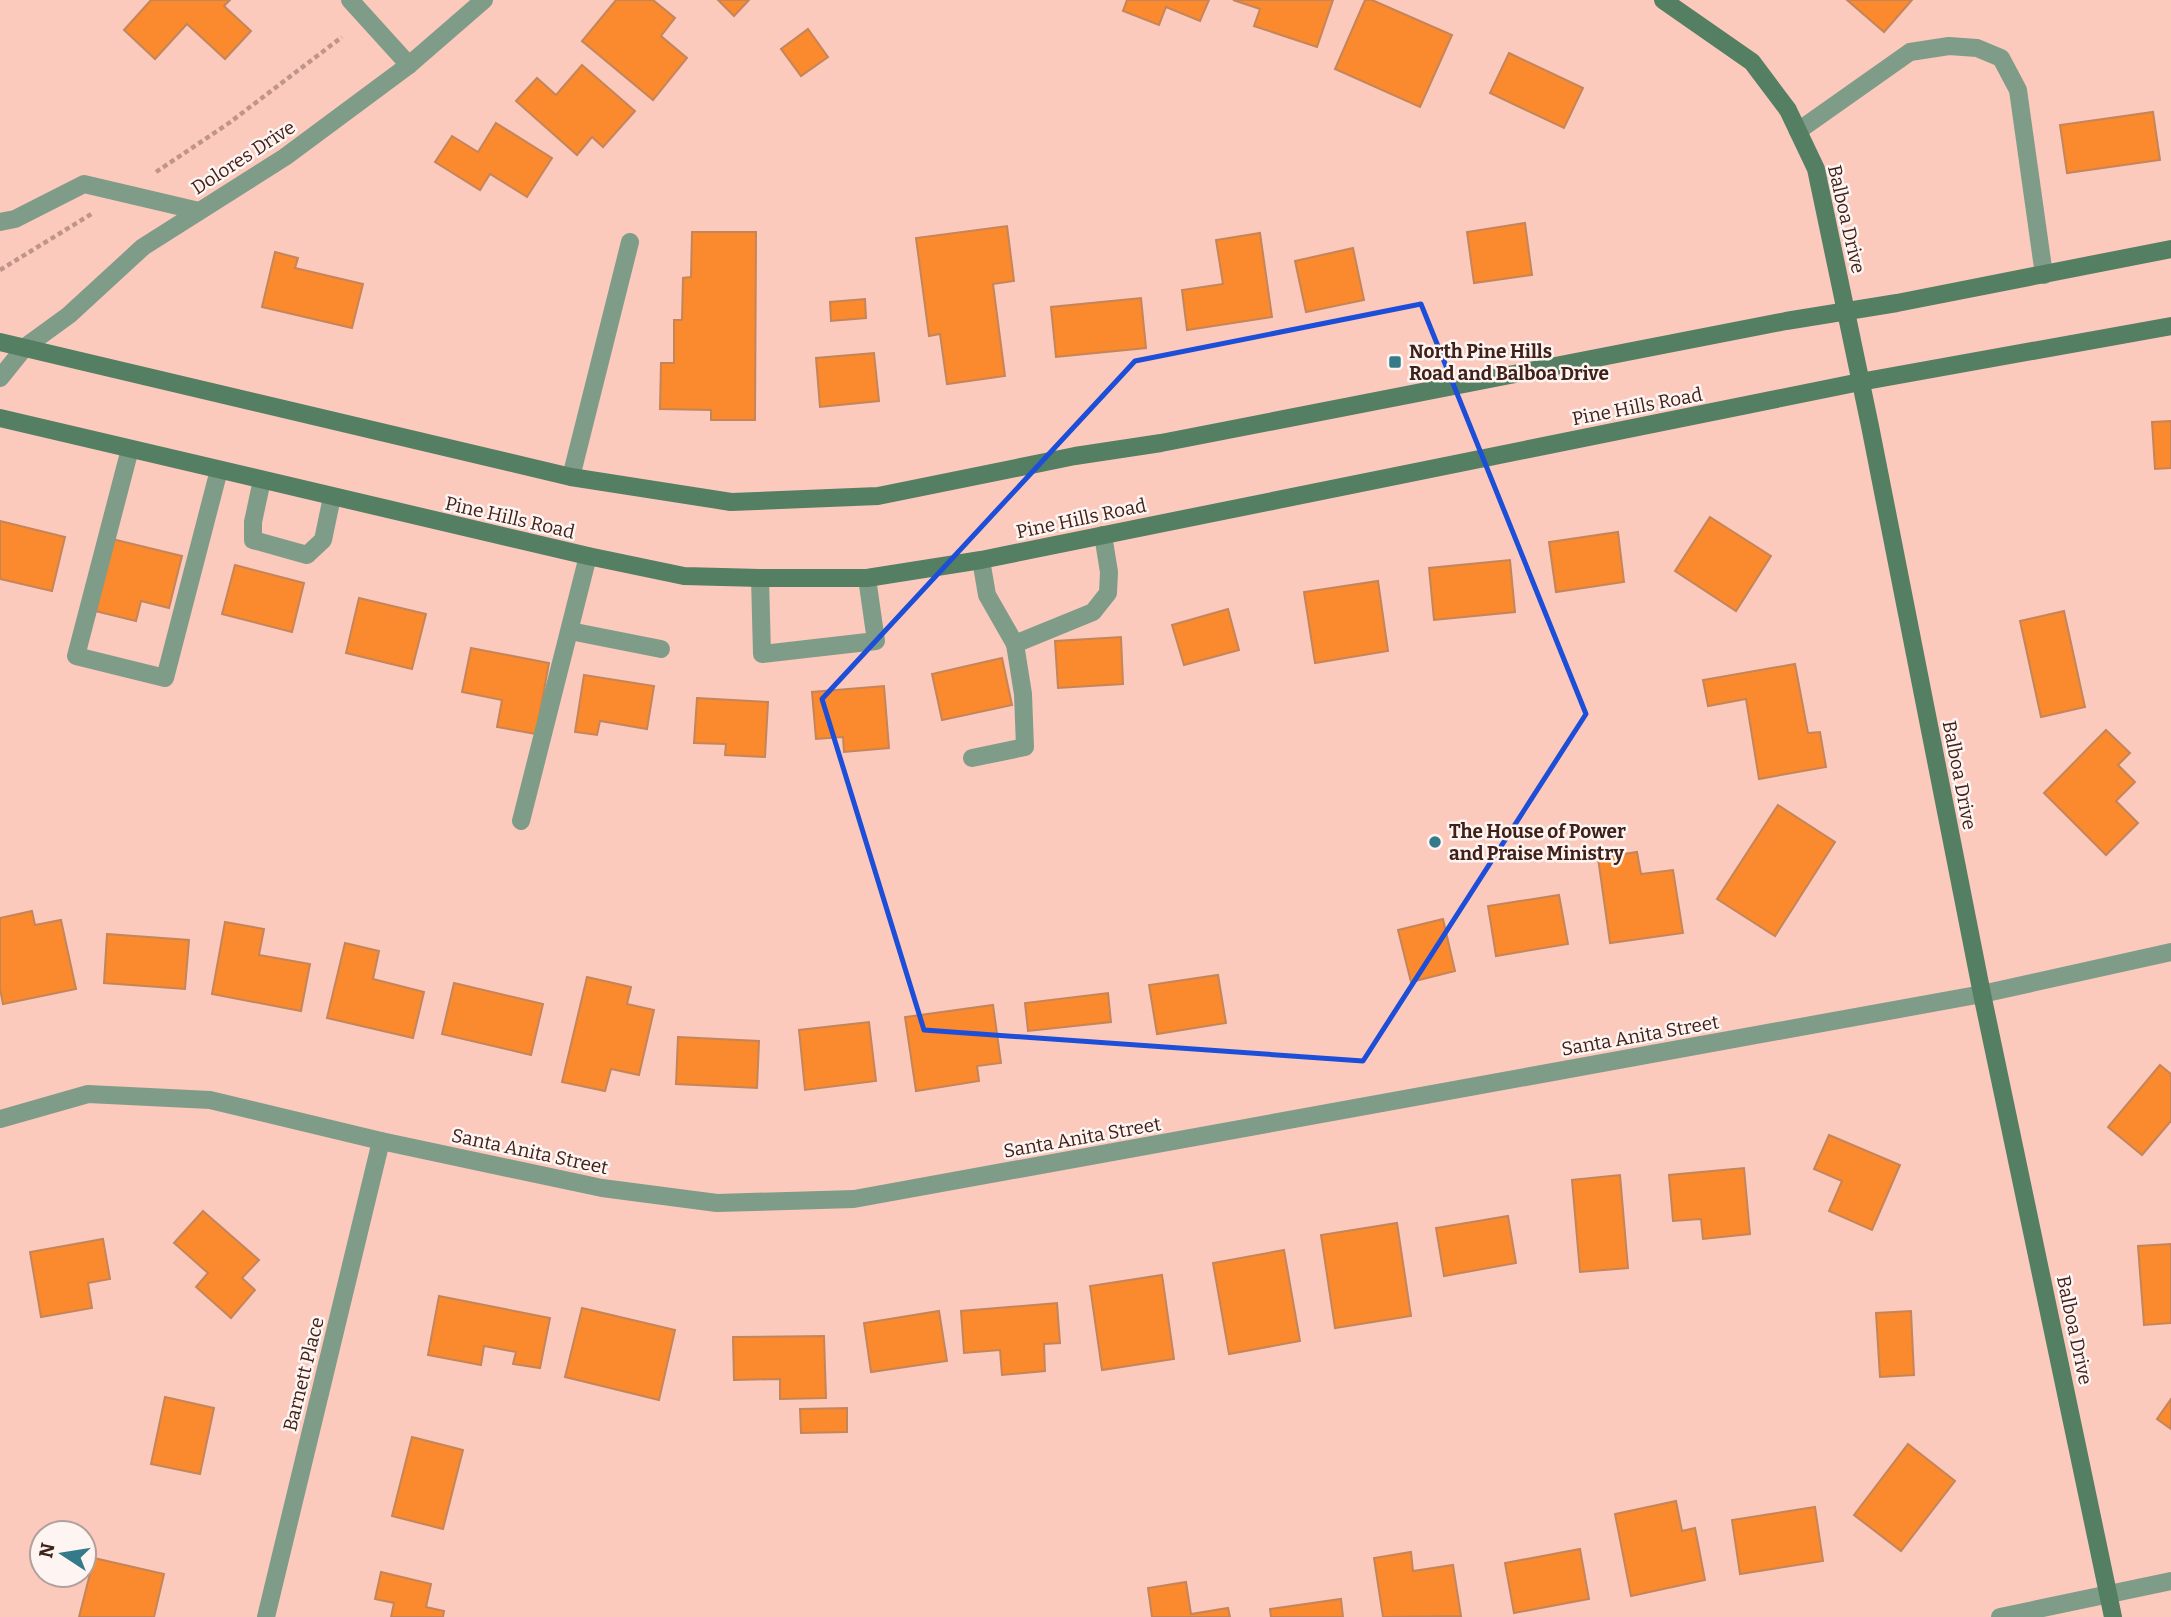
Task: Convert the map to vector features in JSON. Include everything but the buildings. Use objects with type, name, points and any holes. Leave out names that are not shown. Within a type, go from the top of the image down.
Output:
[{"type":"main road","name":"Balboa Drive","points":[[1663,0],[1752,62],[1788,110],[1816,169],[1982,994],[2113,1617]]},
{"type":"main road","points":[[0,342],[571,477],[731,502],[878,496],[1075,456],[1161,443],[2171,249]]},
{"type":"main road","name":"Pine Hills Road","points":[[0,418],[332,497],[684,576],[867,578],[981,560],[1860,382],[2171,326]]},
{"type":"street","points":[[350,0],[409,65]]},
{"type":"street","name":"Dolores Drive","points":[[0,377],[25,347],[69,315],[143,247],[285,157],[409,65],[484,0]]},
{"type":"street","points":[[1798,131],[1910,52],[1949,46],[1977,48],[2001,58],[2018,90],[2044,275]]},
{"type":"street","points":[[0,222],[15,219],[84,184],[199,211]]},
{"type":"street","points":[[571,477],[630,242]]},
{"type":"street","points":[[130,449],[76,656],[166,678],[219,470]]},
{"type":"street","points":[[262,480],[253,522],[253,540],[307,555],[323,540],[332,497]]},
{"type":"street","points":[[1015,644],[1093,612],[1108,593],[1109,572],[1103,535]]},
{"type":"street","points":[[521,821],[588,556]]},
{"type":"street","points":[[972,758],[1025,747],[1023,694],[1015,644],[987,596],[981,560]]},
{"type":"street","points":[[760,578],[762,654],[876,641],[867,578]]},
{"type":"street","points":[[570,631],[661,649]]},
{"type":"street","name":"Santa Anita Street","points":[[0,1119],[89,1094],[210,1100],[381,1141],[602,1188],[717,1203],[854,1199],[1982,994],[2171,952]]},
{"type":"street","name":"Barnett Place","points":[[266,1617],[381,1141]]},
{"type":"street","points":[[2000,1617],[2171,1581]]},
{"type":"path","points":[[0,270],[62,234],[229,123],[342,37]]},
{"type":"highlighted area","points":[[1421,304],[1586,714],[1363,1061],[924,1030],[822,699],[1135,361]]},
{"type":"place","name":"North Pine Hills Road and Balboa Drive","points":[[1395,362]]},
{"type":"place","name":"The House of Power and Praise Ministry","points":[[1435,842]]}]
